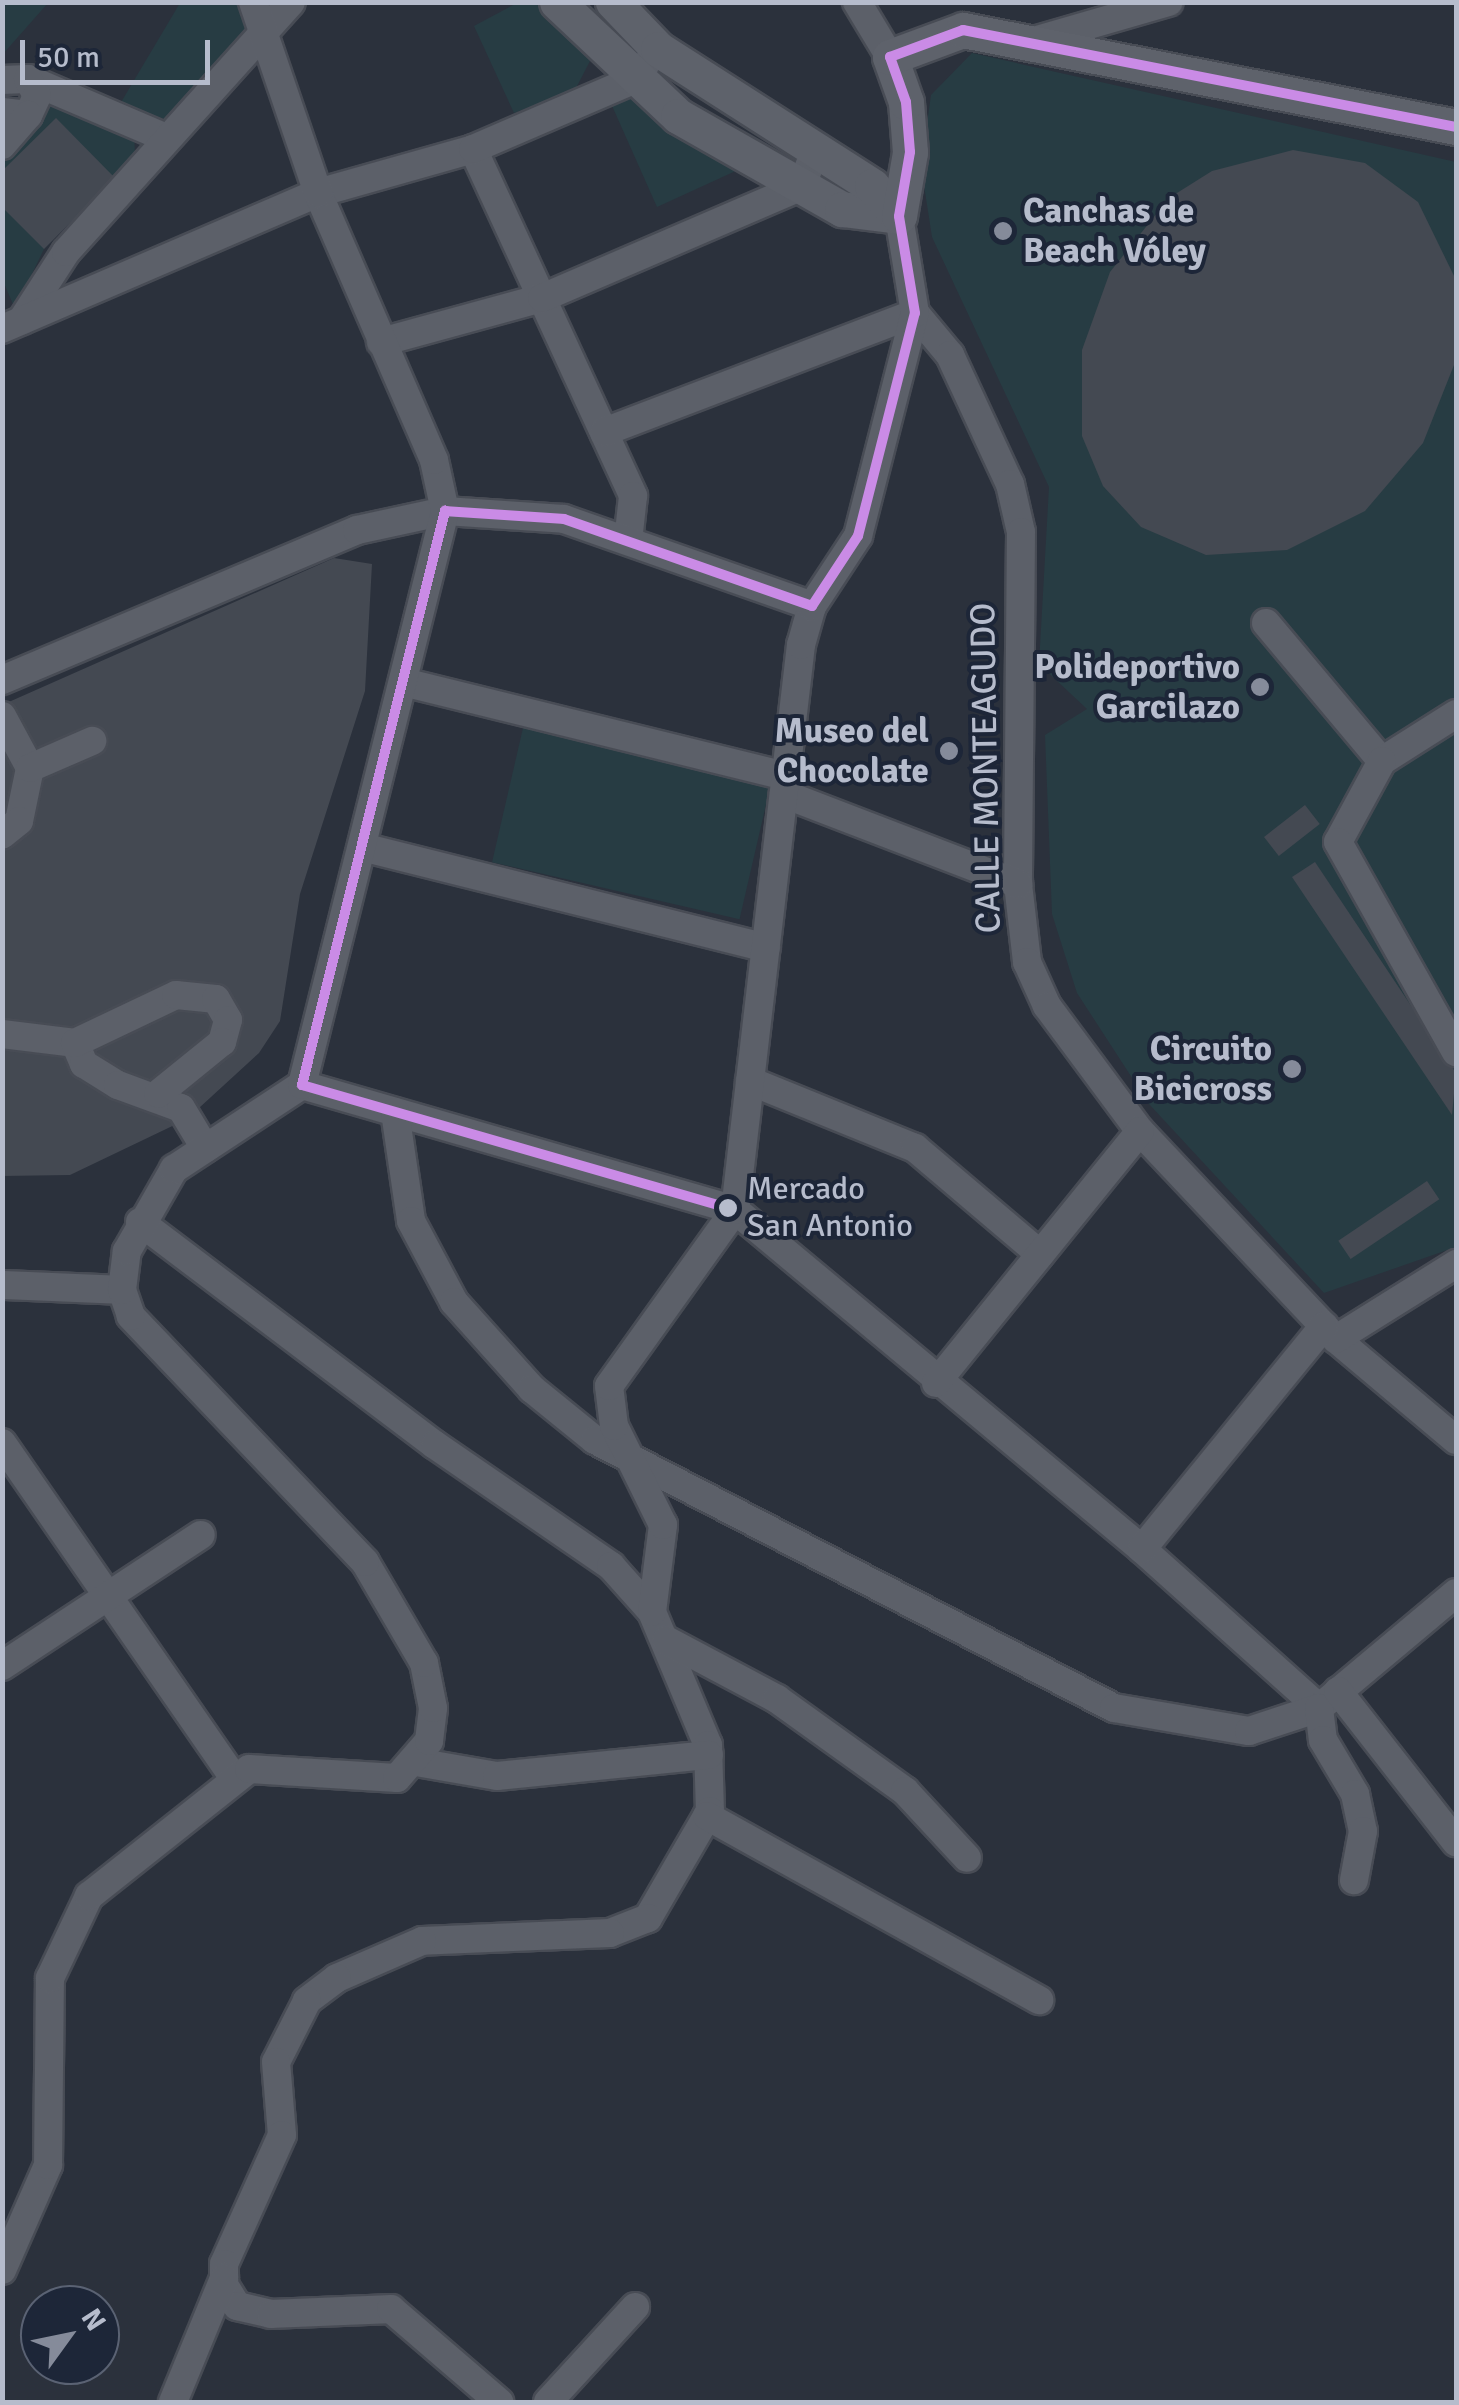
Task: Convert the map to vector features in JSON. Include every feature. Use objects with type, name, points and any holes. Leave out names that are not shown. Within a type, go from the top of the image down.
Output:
[{"type":"main road","points":[[557,2],[632,80],[678,116],[842,209],[899,216]]},
{"type":"main road","points":[[613,2],[658,49],[814,153],[872,186],[899,216]]},
{"type":"main road","points":[[899,216],[910,152],[906,102],[890,57],[963,30],[1037,40],[1456,128]]},
{"type":"street","points":[[253,2],[318,193],[434,460],[445,511],[366,848],[302,1085],[174,1169],[140,1222],[122,1290],[131,1316],[352,1548],[395,1604],[424,1663],[433,1708],[416,1762]]},
{"type":"street","points":[[12,324],[66,252],[164,138],[291,2]]},
{"type":"street","points":[[857,2],[890,57]]},
{"type":"street","points":[[1037,40],[1170,2]]},
{"type":"street","points":[[12,324],[318,193],[473,149],[632,80],[658,49]]},
{"type":"street","points":[[17,101],[164,138]]},
{"type":"street","points":[[473,149],[633,496],[628,541]]},
{"type":"street","points":[[381,342],[542,298],[802,186],[814,153]]},
{"type":"street","points":[[652,1612],[663,1525],[629,1457],[608,1386],[735,1210],[785,785],[812,606],[858,536],[916,313],[899,216]]},
{"type":"street","points":[[604,432],[916,313]]},
{"type":"street","name":"CALLE MONTEAGUDO","points":[[916,313],[950,355],[1010,484],[1021,532],[1018,884],[1027,962],[1047,1006],[1140,1131],[1330,1333],[1456,1440]]},
{"type":"street","points":[[2,680],[357,530],[445,511],[564,519],[812,606]]},
{"type":"street","points":[[1266,623],[1382,761]]},
{"type":"street","points":[[403,682],[785,785],[1018,884]]},
{"type":"street","points":[[1456,714],[1382,761],[1338,842],[1456,1052]]},
{"type":"street","points":[[2,716],[17,755],[19,820],[2,835]]},
{"type":"street","points":[[17,755],[92,741]]},
{"type":"street","points":[[366,848],[766,948]]},
{"type":"street","points":[[2,1034],[74,1042],[176,995],[216,999],[228,1020],[222,1042],[158,1094]]},
{"type":"street","points":[[74,1042],[96,1071],[158,1094],[181,1108],[204,1148]]},
{"type":"street","points":[[750,1080],[915,1148],[1040,1254]]},
{"type":"street","points":[[302,1085],[735,1210],[936,1383],[1328,1699],[1456,1842]]},
{"type":"street","points":[[395,1112],[410,1222],[454,1302],[532,1389],[629,1457],[1114,1708],[1249,1731],[1328,1699],[1456,1594]]},
{"type":"street","points":[[936,1383],[1140,1131]]},
{"type":"street","points":[[140,1222],[487,1483],[572,1534],[652,1612],[709,1755],[707,1816],[648,1918],[630,1930],[449,1934],[368,1963],[308,2001],[276,2062],[282,2134],[173,2402]]},
{"type":"street","points":[[1142,1548],[1330,1333],[1456,1264]]},
{"type":"street","points":[[2,1286],[122,1290]]},
{"type":"street","points":[[2,1443],[111,1594],[234,1778]]},
{"type":"street","points":[[2,1666],[201,1535]]},
{"type":"street","points":[[666,1640],[778,1699],[905,1791],[968,1858]]},
{"type":"street","points":[[1328,1699],[1324,1740],[1355,1794],[1363,1831],[1354,1880]]},
{"type":"street","points":[[2,2270],[48,2165],[50,1978],[58,1956],[112,1873],[234,1778],[282,1766],[378,1781],[416,1762],[498,1776],[709,1755]]},
{"type":"street","points":[[707,1816],[1039,2000]]},
{"type":"street","points":[[224,2278],[237,2306],[272,2314],[391,2309],[500,2402]]},
{"type":"street","points":[[548,2402],[635,2307]]},
{"type":"shaded area","points":[[2,3],[48,3],[3,54]]},
{"type":"shaded area","points":[[180,3],[245,3],[247,28],[165,119],[117,109]]},
{"type":"shaded area","points":[[517,3],[544,3],[590,61],[575,90],[514,113],[474,26]]},
{"type":"shaded area","name":"Polideportivo Garcilazo","points":[[972,53],[1456,162],[1456,1247],[1324,1293],[1149,1104],[1077,993],[1052,914],[1045,735],[1087,709],[1039,664],[1049,487],[932,237],[921,166],[931,95]]},
{"type":"shaded area","points":[[631,86],[740,169],[657,207],[609,99]]},
{"type":"shaded area","points":[[52,102],[134,136],[135,152],[44,249],[15,309],[3,281],[2,158]]},
{"type":"shaded area","points":[[526,715],[773,772],[740,919],[492,862]]},
{"type":"building","points":[[56,118],[115,178],[44,249],[2,207],[2,171]]},
{"type":"building","points":[[1293,150],[1365,163],[1418,202],[1456,280],[1454,365],[1423,443],[1365,511],[1287,550],[1206,555],[1141,527],[1103,486],[1082,436],[1082,350],[1110,272],[1169,198],[1212,171]]},
{"type":"building","points":[[334,558],[372,564],[365,691],[300,894],[280,1021],[259,1053],[187,1119],[70,1175],[2,1176],[2,705]]},
{"type":"building","points":[[1305,805],[1320,824],[1279,856],[1264,837]]},
{"type":"building","points":[[1315,862],[1456,1073],[1452,1115],[1292,877]]},
{"type":"building","points":[[1427,1181],[1439,1199],[1351,1259],[1338,1241]]},
{"type":"transit line","points":[[890,57],[963,30],[1456,127]]},
{"type":"transit line","points":[[812,606],[858,536],[915,313],[899,216],[910,152],[906,102],[890,57]]},
{"type":"transit line","points":[[445,511],[564,519],[812,606]]},
{"type":"transit line","points":[[302,1085],[445,511]]},
{"type":"transit line","points":[[302,1085],[735,1210]]},
{"type":"place","name":"Canchas de Beach Vóley","points":[[1003,231]]},
{"type":"place","name":"Polideportivo Garcilazo","points":[[1260,687]]},
{"type":"place","name":"Museo del Chocolate","points":[[949,751]]},
{"type":"place","name":"Circuito Bicicross","points":[[1292,1069]]},
{"type":"place","name":"Mercado San Antonio","points":[[728,1208]]}]
